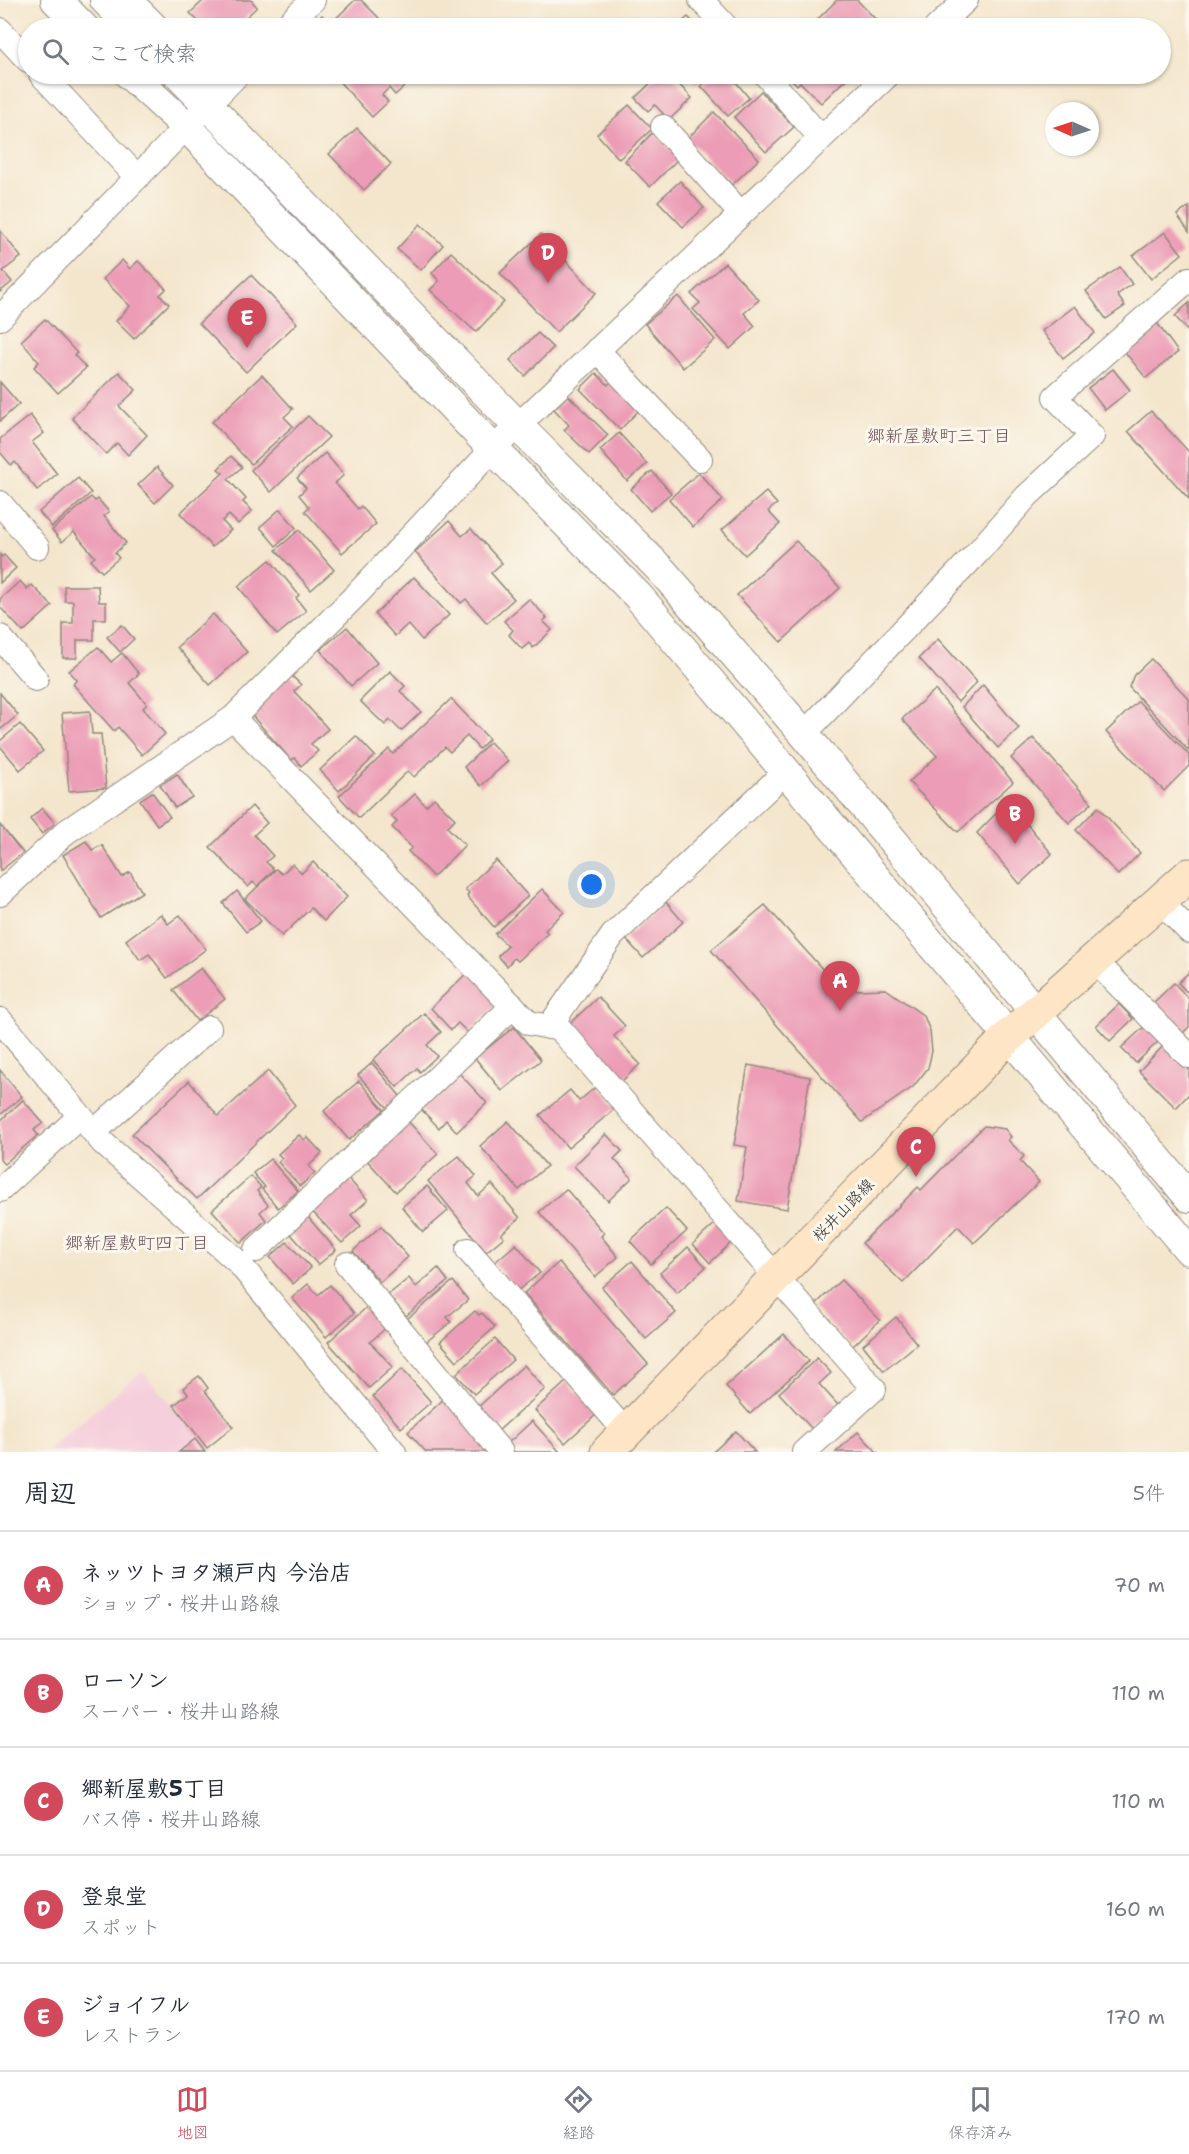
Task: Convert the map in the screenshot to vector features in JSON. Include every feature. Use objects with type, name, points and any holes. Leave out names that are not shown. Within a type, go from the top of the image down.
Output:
[{"type":"main road","name":"桜井山路線","points":[[617,1442],[779,1277],[1008,1037],[1189,874]]},
{"type":"street","points":[[56,0],[74,18]]},
{"type":"street","points":[[105,0],[123,18]]},
{"type":"street","points":[[130,0],[148,18]]},
{"type":"street","points":[[294,18],[313,0]]},
{"type":"street","points":[[701,0],[718,18]]},
{"type":"street","points":[[947,18],[966,0]]},
{"type":"street","points":[[0,30],[18,49]]},
{"type":"street","points":[[50,84],[137,177]]},
{"type":"street","points":[[141,84],[185,125],[493,449],[638,596],[787,770],[1008,1037],[1189,1250]]},
{"type":"street","points":[[193,84],[213,98],[519,427],[662,571],[804,735],[1189,1197]]},
{"type":"street","points":[[206,84],[213,98]]},
{"type":"street","points":[[0,318],[185,125],[228,84]]},
{"type":"street","points":[[774,84],[821,138]]},
{"type":"street","points":[[0,894],[66,832],[233,718],[358,593],[493,449],[519,427],[597,350],[878,84]]},
{"type":"street","points":[[663,127],[741,214]]},
{"type":"street","points":[[804,735],[1028,496],[1092,436],[1055,397],[1189,279]]},
{"type":"street","points":[[597,350],[700,459]]},
{"type":"street","points":[[0,503],[37,547]]},
{"type":"street","points":[[0,637],[36,679]]},
{"type":"street","points":[[233,718],[529,1023],[560,1029],[779,1277],[874,1389],[804,1452]]},
{"type":"street","points":[[549,1027],[614,935],[787,770]]},
{"type":"street","points":[[1160,901],[1189,931]]},
{"type":"street","points":[[1095,961],[1189,1056]]},
{"type":"street","points":[[256,1250],[513,1006]]},
{"type":"street","points":[[0,1020],[87,1124],[238,1262],[394,1452]]},
{"type":"street","points":[[0,1190],[209,1028]]},
{"type":"street","points":[[468,1250],[617,1442]]},
{"type":"street","points":[[347,1264],[501,1452]]},
{"type":"shaded area","points":[[142,1371],[213,1452],[45,1452]]},
{"type":"building","points":[[204,0],[251,0],[257,7],[245,18],[195,18],[190,13]]},
{"type":"building","points":[[355,0],[361,0],[379,18],[336,18]]},
{"type":"building","points":[[837,0],[857,0],[874,18],[819,18]]},
{"type":"building","points":[[341,84],[407,84],[395,95],[389,88],[382,95],[388,102],[372,117]]},
{"type":"building","points":[[650,84],[679,84],[692,98],[669,120],[655,105],[648,111],[635,98]]},
{"type":"building","points":[[703,84],[738,84],[749,98],[728,116],[701,86]]},
{"type":"building","points":[[802,84],[841,84],[821,103]]},
{"type":"building","points":[[761,91],[794,127],[766,152],[734,117]]},
{"type":"building","points":[[629,105],[652,129],[619,159],[597,134]]},
{"type":"building","points":[[714,112],[759,159],[732,185],[687,139]]},
{"type":"building","points":[[357,128],[391,164],[364,190],[329,154]]},
{"type":"building","points":[[653,132],[679,158],[650,187],[625,161]]},
{"type":"building","points":[[680,181],[704,208],[683,227],[658,201]]},
{"type":"building","points":[[1189,207],[1189,232],[1177,215]]},
{"type":"building","points":[[420,224],[443,245],[421,270],[397,249]]},
{"type":"building","points":[[0,230],[21,257],[3,271],[12,282],[0,292]]},
{"type":"building","points":[[1165,232],[1182,254],[1151,279],[1133,256]]},
{"type":"building","points":[[541,234],[596,293],[556,332],[500,273]]},
{"type":"building","points":[[451,252],[504,302],[476,332],[430,290],[439,281],[432,273]]},
{"type":"building","points":[[122,260],[130,269],[138,261],[166,289],[160,295],[169,304],[134,339],[116,321],[130,306],[103,279]]},
{"type":"building","points":[[725,263],[759,300],[744,313],[755,326],[730,349],[693,309],[700,303],[691,294]]},
{"type":"building","points":[[1120,267],[1132,284],[1117,295],[1125,306],[1106,319],[1086,291]]},
{"type":"building","points":[[251,275],[297,323],[246,372],[199,323]]},
{"type":"building","points":[[678,296],[715,340],[683,368],[645,324]]},
{"type":"building","points":[[1189,303],[1189,333],[1175,316]]},
{"type":"building","points":[[1075,306],[1095,333],[1063,358],[1042,331]]},
{"type":"building","points":[[45,319],[77,353],[74,355],[86,368],[58,393],[34,367],[39,362],[21,341]]},
{"type":"building","points":[[1157,323],[1178,352],[1146,378],[1124,351]]},
{"type":"building","points":[[538,333],[553,348],[525,376],[510,360]]},
{"type":"building","points":[[1113,369],[1130,390],[1105,410],[1088,388]]},
{"type":"building","points":[[119,372],[136,390],[119,406],[147,435],[128,455],[117,443],[106,454],[72,418]]},
{"type":"building","points":[[596,373],[608,385],[614,378],[642,407],[620,430],[580,389]]},
{"type":"building","points":[[262,375],[293,409],[284,417],[293,426],[251,464],[212,422]]},
{"type":"building","points":[[0,382],[19,404],[0,421]]},
{"type":"building","points":[[568,395],[608,435],[589,454],[564,430],[569,425],[554,409]]},
{"type":"building","points":[[1151,411],[1189,452],[1189,499],[1128,431]]},
{"type":"building","points":[[30,415],[44,433],[32,442],[57,474],[37,490],[15,462],[11,465],[0,452],[0,439]]},
{"type":"building","points":[[308,416],[329,437],[271,492],[251,470]]},
{"type":"building","points":[[619,433],[647,464],[627,481],[600,450]]},
{"type":"building","points":[[325,453],[344,475],[335,483],[358,509],[361,506],[376,524],[342,553],[305,511],[309,507],[299,495],[306,488],[297,478]]},
{"type":"building","points":[[231,456],[242,467],[228,479],[246,499],[243,502],[252,511],[238,524],[229,515],[222,521],[231,530],[212,547],[180,513],[223,473],[218,469]]},
{"type":"building","points":[[157,467],[173,485],[155,503],[138,485]]},
{"type":"building","points":[[652,471],[671,493],[650,511],[631,489]]},
{"type":"building","points":[[699,473],[723,500],[693,527],[669,499]]},
{"type":"building","points":[[78,478],[91,493],[52,527],[39,512]]},
{"type":"building","points":[[766,492],[777,504],[768,511],[780,524],[745,555],[722,530]]},
{"type":"building","points":[[91,497],[95,501],[98,499],[109,512],[104,516],[126,543],[115,553],[119,558],[102,572],[91,560],[95,557],[74,532],[62,542],[52,530]]},
{"type":"building","points":[[280,509],[296,528],[276,546],[260,527]]},
{"type":"building","points":[[449,521],[462,536],[471,529],[502,563],[491,573],[514,599],[487,623],[466,599],[461,603],[415,552]]},
{"type":"building","points":[[299,530],[334,570],[311,590],[276,550]]},
{"type":"building","points":[[796,541],[840,588],[781,642],[737,595]]},
{"type":"building","points":[[0,555],[2,557],[4,555],[16,568],[0,583]]},
{"type":"building","points":[[270,560],[299,595],[296,598],[306,611],[277,635],[238,586]]},
{"type":"building","points":[[414,577],[449,615],[422,640],[408,624],[395,636],[375,614]]},
{"type":"building","points":[[20,581],[27,589],[32,585],[52,606],[23,632],[0,607],[0,599]]},
{"type":"building","points":[[64,586],[98,586],[99,602],[106,602],[106,619],[94,619],[94,640],[77,640],[77,658],[63,658],[63,623],[73,623],[73,601],[65,601]]},
{"type":"building","points":[[529,599],[547,618],[543,621],[552,630],[533,648],[529,643],[522,649],[509,635],[513,630],[504,621]]},
{"type":"building","points":[[213,614],[247,652],[210,685],[177,647]]},
{"type":"building","points":[[122,625],[134,639],[120,652],[107,637]]},
{"type":"building","points":[[347,627],[377,663],[351,686],[320,650]]},
{"type":"building","points":[[938,639],[977,682],[958,702],[919,658]]},
{"type":"building","points":[[98,647],[111,662],[122,653],[139,674],[129,683],[147,704],[143,708],[165,734],[142,755],[118,727],[114,731],[73,684],[77,680],[69,671]]},
{"type":"building","points":[[1151,659],[1189,699],[1189,751],[1129,687],[1134,675]]},
{"type":"building","points":[[390,671],[405,686],[400,691],[421,712],[401,731],[390,720],[385,725],[360,701]]},
{"type":"building","points":[[289,673],[301,685],[294,691],[328,729],[311,744],[318,751],[301,766],[295,758],[291,760],[248,711]]},
{"type":"building","points":[[983,685],[1019,728],[998,748],[962,707]]},
{"type":"building","points":[[935,690],[1013,782],[958,832],[909,782],[937,756],[902,719]]},
{"type":"building","points":[[0,693],[18,715],[0,730]]},
{"type":"building","points":[[451,699],[489,739],[479,749],[467,736],[450,752],[445,747],[414,777],[408,771],[359,818],[339,796],[389,749],[393,754]]},
{"type":"building","points":[[1138,701],[1189,755],[1189,766],[1164,791],[1106,732]]},
{"type":"building","points":[[90,711],[92,734],[101,734],[106,788],[69,791],[62,713]]},
{"type":"building","points":[[20,724],[43,751],[20,770],[0,746],[0,741]]},
{"type":"building","points":[[356,736],[375,756],[339,791],[320,770]]},
{"type":"building","points":[[1033,738],[1092,803],[1069,823],[1011,758]]},
{"type":"building","points":[[490,742],[508,761],[481,786],[464,767]]},
{"type":"building","points":[[177,774],[192,797],[175,808],[160,785]]},
{"type":"building","points":[[152,792],[170,817],[157,825],[140,800]]},
{"type":"building","points":[[415,794],[426,806],[434,798],[455,819],[447,827],[465,845],[433,877],[408,851],[412,848],[392,827],[397,822],[391,816]]},
{"type":"building","points":[[1008,801],[1052,854],[1020,884],[977,833]]},
{"type":"building","points":[[252,806],[267,823],[254,835],[273,856],[266,862],[274,870],[257,886],[253,882],[248,887],[210,847]]},
{"type":"building","points":[[1098,807],[1140,853],[1118,875],[1076,830]]},
{"type":"building","points":[[42,808],[55,823],[42,834],[30,819]]},
{"type":"building","points":[[0,825],[23,853],[0,871]]},
{"type":"building","points":[[86,841],[92,850],[102,845],[122,877],[130,872],[142,892],[101,918],[63,855]]},
{"type":"building","points":[[496,860],[528,896],[494,927],[467,896],[469,893],[465,889]]},
{"type":"building","points":[[313,862],[347,897],[324,921],[311,908],[282,936],[245,899],[276,869],[282,874],[292,864],[302,873]]},
{"type":"building","points":[[542,889],[564,912],[545,930],[548,933],[518,961],[514,958],[507,966],[498,956],[508,946],[495,934]]},
{"type":"building","points":[[237,891],[261,921],[246,932],[223,903]]},
{"type":"building","points":[[666,902],[683,922],[643,958],[625,938]]},
{"type":"building","points":[[765,905],[825,972],[825,981],[857,990],[886,989],[924,1016],[930,1031],[932,1051],[928,1068],[913,1087],[862,1122],[711,950]]},
{"type":"building","points":[[161,914],[168,924],[180,915],[206,949],[167,978],[149,954],[140,960],[126,940]]},
{"type":"building","points":[[201,968],[225,999],[197,1021],[173,990]]},
{"type":"building","points":[[470,970],[501,1001],[468,1033],[458,1023],[451,1030],[431,1008]]},
{"type":"building","points":[[1189,972],[1189,994],[1178,983]]},
{"type":"building","points":[[1174,983],[1189,999],[1189,1027],[1179,1037],[1150,1006]]},
{"type":"building","points":[[598,997],[625,1026],[614,1036],[640,1064],[621,1082],[568,1025]]},
{"type":"building","points":[[1119,1004],[1133,1019],[1110,1041],[1096,1026]]},
{"type":"building","points":[[424,1013],[441,1032],[427,1045],[437,1056],[420,1072],[417,1068],[397,1087],[373,1060]]},
{"type":"building","points":[[1146,1025],[1160,1040],[1136,1063],[1121,1048]]},
{"type":"building","points":[[514,1027],[541,1060],[502,1091],[475,1058]]},
{"type":"building","points":[[1168,1041],[1189,1068],[1189,1094],[1176,1108],[1139,1071]]},
{"type":"building","points":[[372,1063],[401,1097],[388,1108],[358,1075]]},
{"type":"building","points":[[748,1065],[810,1077],[787,1209],[738,1201],[747,1147],[734,1145]]},
{"type":"building","points":[[0,1070],[22,1097],[0,1115]]},
{"type":"building","points":[[268,1071],[295,1105],[197,1199],[132,1134],[189,1081],[218,1116]]},
{"type":"building","points":[[459,1073],[487,1103],[457,1132],[446,1120],[439,1128],[421,1109]]},
{"type":"building","points":[[359,1081],[384,1110],[349,1140],[324,1111]]},
{"type":"building","points":[[598,1085],[617,1107],[568,1148],[540,1115],[570,1090],[579,1101]]},
{"type":"building","points":[[23,1100],[43,1123],[34,1130],[38,1135],[4,1164],[0,1160],[0,1121]]},
{"type":"building","points":[[406,1119],[438,1154],[396,1192],[364,1157]]},
{"type":"building","points":[[508,1121],[547,1166],[519,1190],[480,1146]]},
{"type":"building","points":[[984,1126],[1005,1129],[1011,1137],[1008,1140],[1024,1156],[1020,1161],[1039,1182],[974,1243],[958,1226],[903,1283],[862,1243],[918,1187],[921,1190]]},
{"type":"building","points":[[606,1134],[622,1151],[614,1159],[632,1178],[608,1201],[574,1166]]},
{"type":"building","points":[[299,1135],[305,1140],[307,1137],[322,1153],[309,1166],[315,1173],[300,1186],[278,1162],[282,1158],[278,1154]]},
{"type":"building","points":[[459,1156],[476,1176],[468,1183],[478,1196],[492,1184],[520,1218],[501,1234],[504,1237],[486,1252],[428,1181]]},
{"type":"building","points":[[270,1159],[298,1191],[278,1208],[262,1189],[265,1187],[253,1173]]},
{"type":"building","points":[[344,1174],[368,1200],[351,1215],[361,1226],[342,1243],[308,1207]]},
{"type":"building","points":[[251,1176],[261,1187],[257,1191],[268,1205],[260,1212],[266,1220],[241,1243],[212,1210]]},
{"type":"building","points":[[427,1186],[448,1211],[423,1232],[402,1207]]},
{"type":"building","points":[[566,1189],[604,1233],[601,1236],[618,1257],[595,1277],[539,1212]]},
{"type":"building","points":[[666,1208],[687,1231],[651,1264],[630,1241]]},
{"type":"building","points":[[308,1217],[336,1250],[318,1265],[290,1233]]},
{"type":"building","points":[[719,1220],[736,1238],[710,1263],[693,1244]]},
{"type":"building","points":[[381,1226],[408,1257],[380,1282],[353,1251]]},
{"type":"building","points":[[287,1242],[311,1268],[293,1284],[270,1257]]},
{"type":"building","points":[[516,1244],[540,1273],[517,1291],[494,1263]]},
{"type":"building","points":[[688,1247],[706,1267],[677,1293],[660,1273]]},
{"type":"building","points":[[632,1261],[676,1313],[646,1339],[602,1287]]},
{"type":"building","points":[[559,1262],[648,1364],[613,1395],[524,1293]]},
{"type":"building","points":[[438,1268],[448,1281],[406,1316],[388,1295],[409,1278],[416,1287]]},
{"type":"building","points":[[841,1280],[880,1320],[852,1347],[813,1307]]},
{"type":"building","points":[[453,1281],[468,1300],[447,1317],[451,1322],[426,1342],[407,1319]]},
{"type":"building","points":[[308,1284],[318,1295],[330,1285],[354,1313],[326,1337],[292,1298]]},
{"type":"building","points":[[368,1306],[387,1327],[370,1342],[393,1367],[369,1388],[328,1342]]},
{"type":"building","points":[[475,1311],[479,1315],[482,1313],[495,1327],[457,1361],[440,1342]]},
{"type":"building","points":[[896,1317],[917,1344],[884,1371],[863,1345]]},
{"type":"building","points":[[784,1334],[809,1361],[750,1414],[726,1386]]},
{"type":"building","points":[[495,1339],[513,1360],[474,1394],[456,1374]]},
{"type":"building","points":[[817,1358],[831,1373],[819,1384],[838,1405],[812,1429],[779,1393]]},
{"type":"building","points":[[524,1365],[545,1389],[498,1431],[477,1408]]},
{"type":"building","points":[[402,1369],[431,1402],[401,1428],[373,1396]]},
{"type":"building","points":[[199,1376],[208,1388],[205,1391],[233,1427],[207,1448],[174,1405],[188,1394],[183,1388]]},
{"type":"building","points":[[567,1381],[597,1414],[565,1443],[535,1410]]},
{"type":"building","points":[[446,1397],[494,1452],[426,1452],[408,1432]]},
{"type":"building","points":[[532,1421],[560,1452],[510,1452],[505,1446]]},
{"type":"building","points":[[736,1431],[755,1452],[713,1452]]},
{"type":"building","points":[[858,1432],[877,1452],[836,1452]]},
{"type":"building","points":[[195,1439],[205,1452],[179,1452]]},
{"type":"place","name":"登泉堂","points":[[548,283]]},
{"type":"place","name":"ジョイフル","points":[[247,348]]},
{"type":"place","name":"ローソン","points":[[1015,844]]},
{"type":"place","name":"ネッツトヨタ瀬戸内 今治店","points":[[840,1011]]},
{"type":"place","name":"郷新屋敷5丁目","points":[[916,1177]]},
{"type":"district","name":"郷新屋敷町三丁目","points":[[939,436]]},
{"type":"district","name":"郷新屋敷町四丁目","points":[[137,1243]]}]
